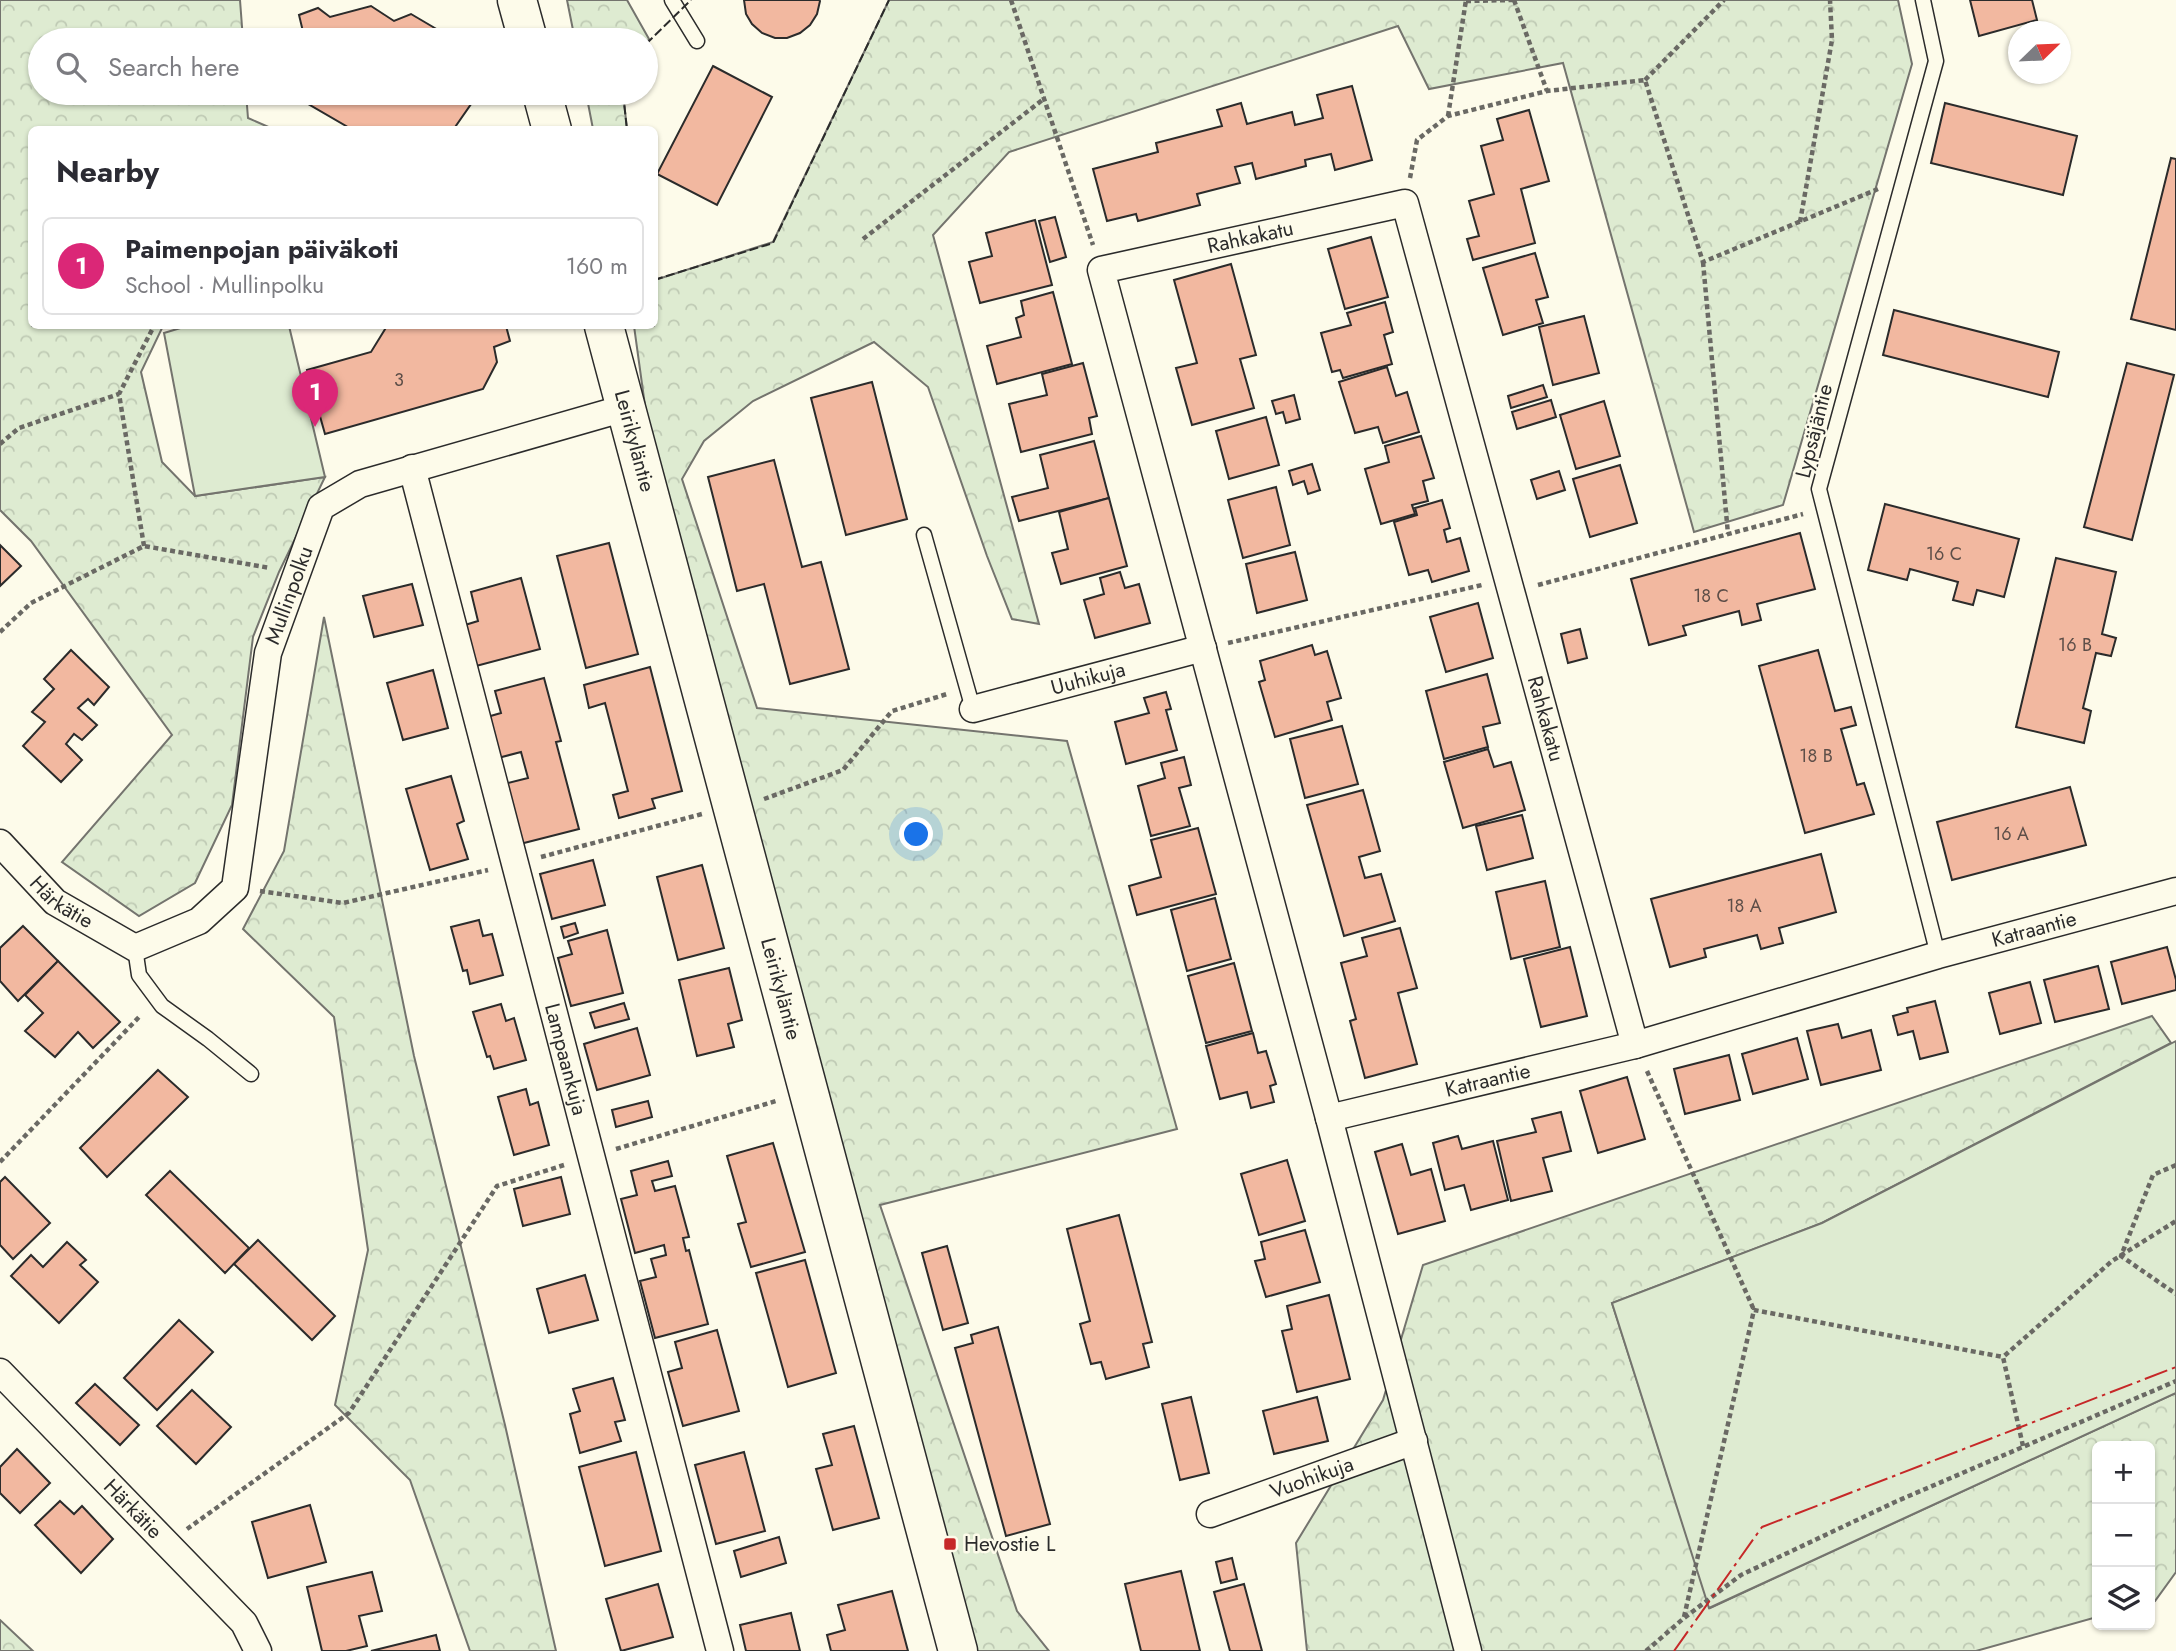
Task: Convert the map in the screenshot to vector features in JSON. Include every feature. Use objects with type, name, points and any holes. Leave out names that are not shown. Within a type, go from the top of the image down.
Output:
[{"type":"street","points":[[517,0],[525,28]]},
{"type":"street","points":[[545,105],[551,126]]},
{"type":"street","name":"Rahkakatu","points":[[1101,270],[1405,203],[1635,1045]]},
{"type":"street","points":[[1101,270],[1329,1118],[1468,1651]]},
{"type":"street","name":"Leirikyläntie","points":[[605,329],[722,811],[958,1651]]},
{"type":"street","name":"Mullinpolku","points":[[235,888],[268,653],[321,507],[360,484],[625,408]]},
{"type":"street","name":"Lampaankuja","points":[[412,468],[720,1651]]},
{"type":"street","name":"Uuhikuja","points":[[970,699],[1203,648]]},
{"type":"street","name":"Härkätie","points":[[0,843],[55,902],[135,948]]},
{"type":"street","points":[[135,948],[199,921],[235,888]]},
{"type":"street","name":"Katraantie","points":[[1329,1118],[1635,1045],[1938,955],[2176,891]]},
{"type":"street","name":"Härkätie","points":[[0,1372],[244,1623],[258,1651]]},
{"type":"street","name":"Vuohikuja","points":[[1210,1514],[1414,1441]]},
{"type":"lane","points":[[672,0],[697,41]]},
{"type":"lane","name":"Lypsäjäntie","points":[[1923,0],[1936,61],[1819,489],[1938,955]]},
{"type":"lane","points":[[924,535],[970,699]]},
{"type":"lane","points":[[135,948],[139,975],[162,1006],[251,1074]]},
{"type":"path","points":[[1011,0],[1101,270]]},
{"type":"path","points":[[1448,116],[1466,0],[1514,0],[1547,91]]},
{"type":"path","points":[[1405,203],[1417,140],[1448,116],[1547,91],[1645,80],[1724,0]]},
{"type":"path","points":[[1800,222],[1832,40],[1830,0]]},
{"type":"path","points":[[1645,80],[1703,262],[1728,534]]},
{"type":"path","points":[[863,239],[1045,98]]},
{"type":"path","points":[[1703,262],[1903,179]]},
{"type":"path","points":[[144,546],[119,394],[152,329]]},
{"type":"path","points":[[0,444],[19,428],[119,394]]},
{"type":"path","points":[[1203,648],[1510,585],[1824,509]]},
{"type":"path","points":[[0,632],[31,603],[144,546],[297,573]]},
{"type":"path","points":[[235,888],[343,903],[516,864],[722,811],[843,771],[892,711],[970,699]]},
{"type":"path","points":[[0,1162],[156,999]]},
{"type":"path","points":[[1635,1045],[1754,1310],[1684,1618]]},
{"type":"path","points":[[166,1543],[349,1413],[497,1186],[778,1100]]},
{"type":"path","points":[[2121,1256],[2153,1175],[2176,1165]]},
{"type":"path","points":[[2003,1357],[2121,1256],[2176,1222]]},
{"type":"path","points":[[2121,1256],[2176,1294]]},
{"type":"path","points":[[1754,1310],[2003,1357]]},
{"type":"path","points":[[2003,1357],[2023,1446]]},
{"type":"path","points":[[1646,1651],[1741,1575],[1895,1502],[2176,1381]]},
{"type":"green space","points":[[0,0],[240,0],[242,28],[28,28],[28,105],[247,105],[248,118],[266,126],[28,126],[28,329],[162,329],[141,372],[162,462],[195,496],[325,477],[279,572],[253,637],[232,805],[195,883],[139,916],[62,862],[172,735],[31,541],[0,510]]},
{"type":"green space","points":[[567,0],[627,0],[643,28],[573,28]]},
{"type":"green space","points":[[889,0],[1898,0],[1912,64],[1783,505],[1694,532],[1563,63],[1429,89],[1398,26],[1009,152],[933,235],[1039,624],[1012,619],[928,387],[874,342],[753,401],[704,441],[682,479],[757,708],[1067,741],[1177,1129],[880,1205],[1017,1611],[1049,1651],[967,1651],[646,413],[634,329],[658,329],[658,279],[773,242]]},
{"type":"green space","points":[[588,105],[624,105],[627,126],[592,126]]},
{"type":"green space","points":[[177,329],[290,329],[325,477],[195,496],[164,333]]},
{"type":"green space","points":[[324,617],[414,1056],[505,1425],[556,1651],[470,1651],[410,1480],[335,1405],[368,1250],[334,1017],[243,929],[284,851]]},
{"type":"green space","points":[[2152,1016],[2171,1043],[1822,1223],[1612,1303],[1710,1608],[2176,1393],[2176,1572],[2155,1601],[2155,1441],[2092,1441],[2092,1618],[1976,1651],[1307,1651],[1296,1543],[1383,1400],[1423,1265]]},
{"type":"green space","points":[[2176,1041],[2176,1393],[1709,1608],[1612,1303],[1822,1223]]},
{"type":"green space","points":[[0,1620],[33,1651],[0,1651]]},
{"type":"building","points":[[744,0],[820,1],[817,14],[810,25],[787,38],[775,38],[762,33],[752,24],[746,14]]},
{"type":"building","points":[[1970,0],[2032,0],[2037,20],[2008,21],[2008,28],[1979,36]]},
{"type":"building","points":[[371,6],[394,21],[411,14],[435,28],[302,28],[299,15],[318,8],[330,17]]},
{"type":"building","points":[[713,66],[772,97],[717,205],[658,175]]},
{"type":"building","points":[[1352,86],[1372,160],[1335,170],[1331,154],[1305,160],[1306,166],[1256,179],[1252,163],[1235,167],[1240,183],[1197,194],[1200,205],[1138,221],[1136,214],[1107,221],[1093,169],[1158,152],[1156,143],[1222,126],[1217,110],[1241,103],[1247,124],[1292,112],[1295,125],[1323,118],[1317,95]]},
{"type":"building","points":[[1945,103],[2077,136],[2063,195],[1931,163]]},
{"type":"building","points":[[310,105],[470,105],[456,126],[346,126]]},
{"type":"building","points":[[1529,110],[1549,181],[1521,189],[1535,243],[1473,260],[1467,239],[1479,236],[1469,201],[1494,194],[1481,146],[1503,140],[1497,119]]},
{"type":"building","points":[[2171,158],[2176,159],[2176,330],[2131,319]]},
{"type":"building","points":[[1055,217],[1066,257],[1050,262],[1039,221]]},
{"type":"building","points":[[1035,220],[1052,285],[980,303],[969,262],[992,256],[986,233]]},
{"type":"building","points":[[1371,237],[1388,297],[1345,309],[1328,249]]},
{"type":"building","points":[[1535,253],[1548,297],[1536,300],[1543,323],[1503,335],[1483,268]]},
{"type":"building","points":[[1231,264],[1256,355],[1240,359],[1254,408],[1192,425],[1176,368],[1197,363],[1174,280]]},
{"type":"building","points":[[1053,292],[1072,364],[997,384],[987,346],[1021,337],[1016,318],[1024,315],[1021,301]]},
{"type":"building","points":[[1385,302],[1393,332],[1384,335],[1392,364],[1343,378],[1340,370],[1332,372],[1321,333],[1351,325],[1347,313]]},
{"type":"building","points":[[1894,310],[2059,352],[2048,397],[1883,355]]},
{"type":"building","points":[[1584,316],[1599,373],[1553,385],[1539,327]]},
{"type":"building","points":[[385,329],[507,329],[510,341],[494,347],[497,362],[483,389],[325,434],[307,370],[371,352]]},
{"type":"building","points":[[1083,363],[1097,416],[1089,418],[1092,434],[1021,452],[1009,404],[1047,395],[1042,374]]},
{"type":"building","points":[[2127,363],[2174,375],[2132,540],[2084,527]]},
{"type":"building","points":[[1387,367],[1396,396],[1407,392],[1419,432],[1383,443],[1378,427],[1355,433],[1339,382]]},
{"type":"building","points":[[872,382],[907,519],[846,535],[811,398]]},
{"type":"building","points":[[1543,385],[1547,397],[1511,408],[1508,396]]},
{"type":"building","points":[[1294,395],[1300,419],[1286,423],[1283,412],[1276,414],[1272,401]]},
{"type":"building","points":[[1551,400],[1556,417],[1517,429],[1512,412]]},
{"type":"building","points":[[1604,401],[1620,456],[1576,469],[1560,415]]},
{"type":"building","points":[[1266,417],[1279,465],[1229,479],[1216,431]]},
{"type":"building","points":[[1421,436],[1434,478],[1423,481],[1428,501],[1412,505],[1415,514],[1381,524],[1365,469],[1389,462],[1385,446]]},
{"type":"building","points":[[1094,441],[1109,498],[1019,521],[1012,497],[1048,488],[1040,455]]},
{"type":"building","points":[[774,460],[802,567],[821,562],[849,669],[790,684],[764,584],[737,591],[708,477]]},
{"type":"building","points":[[1312,464],[1320,490],[1308,494],[1304,481],[1293,485],[1289,471]]},
{"type":"building","points":[[1620,465],[1637,523],[1590,537],[1573,479]]},
{"type":"building","points":[[1559,471],[1565,490],[1537,499],[1531,480]]},
{"type":"building","points":[[1276,487],[1290,545],[1243,558],[1228,500]]},
{"type":"building","points":[[1109,498],[1127,566],[1061,584],[1052,553],[1068,549],[1059,512]]},
{"type":"building","points":[[1442,500],[1450,528],[1444,530],[1447,542],[1460,538],[1469,571],[1432,582],[1428,570],[1409,575],[1394,522],[1417,515],[1415,508]]},
{"type":"building","points":[[1885,504],[2019,539],[2004,597],[1977,590],[1973,605],[1953,600],[1958,582],[1910,569],[1907,580],[1868,570]]},
{"type":"building","points":[[1800,533],[1815,589],[1757,604],[1761,620],[1742,625],[1739,611],[1683,626],[1686,635],[1649,645],[1631,579]]},
{"type":"building","points":[[609,543],[638,654],[586,668],[557,556]]},
{"type":"building","points":[[0,545],[21,566],[0,586]]},
{"type":"building","points":[[1295,552],[1307,600],[1257,613],[1246,564]]},
{"type":"building","points":[[2056,558],[2116,572],[2102,634],[2116,638],[2111,656],[2096,653],[2083,708],[2091,711],[2084,743],[2016,727]]},
{"type":"building","points":[[1120,572],[1125,588],[1139,584],[1150,623],[1095,638],[1084,600],[1104,594],[1100,578]]},
{"type":"building","points":[[521,578],[540,649],[476,666],[465,625],[478,621],[471,592]]},
{"type":"building","points":[[412,584],[423,625],[374,637],[363,596]]},
{"type":"building","points":[[1478,603],[1493,658],[1446,672],[1430,617]]},
{"type":"building","points":[[1580,629],[1587,658],[1568,663],[1561,634]]},
{"type":"building","points":[[1312,645],[1315,655],[1327,651],[1341,698],[1327,702],[1332,720],[1275,737],[1259,682],[1265,680],[1260,661]]},
{"type":"building","points":[[71,650],[109,687],[94,705],[88,699],[78,708],[97,725],[82,740],[74,734],[66,744],[82,760],[61,782],[23,746],[45,722],[32,712],[54,689],[44,679]]},
{"type":"building","points":[[1818,650],[1835,711],[1851,707],[1856,725],[1841,729],[1857,785],[1864,783],[1874,814],[1805,833],[1759,666]]},
{"type":"building","points":[[650,667],[682,791],[652,799],[655,808],[619,818],[613,795],[628,791],[605,703],[589,708],[584,685]]},
{"type":"building","points":[[433,670],[448,728],[403,740],[387,683]]},
{"type":"building","points":[[1487,674],[1500,723],[1483,727],[1488,747],[1444,759],[1426,691]]},
{"type":"building","points":[[544,678],[561,741],[556,742],[579,829],[520,844],[504,784],[528,778],[521,752],[498,758],[487,717],[501,713],[495,691]]},
{"type":"building","points":[[1166,692],[1171,709],[1166,710],[1177,750],[1126,764],[1115,722],[1149,713],[1144,698]]},
{"type":"building","points":[[1342,726],[1358,784],[1305,798],[1290,739]]},
{"type":"building","points":[[1488,749],[1494,767],[1511,762],[1525,810],[1463,828],[1444,762]]},
{"type":"building","points":[[1184,757],[1191,785],[1179,788],[1190,826],[1151,836],[1138,786],[1165,778],[1161,763]]},
{"type":"building","points":[[451,776],[464,821],[457,824],[468,859],[430,870],[406,789]]},
{"type":"building","points":[[2070,787],[2086,845],[1952,880],[1937,822]]},
{"type":"building","points":[[1363,790],[1380,851],[1359,857],[1365,878],[1381,874],[1395,921],[1344,936],[1307,805]]},
{"type":"building","points":[[1522,815],[1533,858],[1487,870],[1476,826]]},
{"type":"building","points":[[1198,828],[1216,894],[1137,915],[1129,886],[1161,877],[1151,840]]},
{"type":"building","points":[[1821,854],[1836,912],[1779,928],[1783,943],[1761,949],[1757,935],[1704,949],[1706,957],[1670,967],[1651,899]]},
{"type":"building","points":[[593,860],[605,905],[552,919],[540,874]]},
{"type":"building","points":[[702,865],[724,948],[678,960],[657,877]]},
{"type":"building","points":[[1545,881],[1560,947],[1511,959],[1496,892]]},
{"type":"building","points":[[1215,898],[1231,959],[1187,971],[1171,910]]},
{"type":"building","points":[[479,920],[483,936],[492,934],[503,975],[470,984],[467,970],[463,971],[451,927]]},
{"type":"building","points":[[575,923],[578,933],[564,938],[561,927]]},
{"type":"building","points":[[23,926],[58,961],[18,1001],[0,981],[0,948]]},
{"type":"building","points":[[1400,928],[1417,988],[1398,993],[1417,1064],[1365,1078],[1350,1021],[1356,1019],[1341,963],[1367,956],[1362,938]]},
{"type":"building","points":[[607,930],[623,993],[571,1006],[558,958],[572,954],[568,941]]},
{"type":"building","points":[[1570,947],[1587,1016],[1541,1027],[1524,959]]},
{"type":"building","points":[[2167,947],[2176,990],[2122,1004],[2111,962]]},
{"type":"building","points":[[58,961],[120,1022],[93,1048],[78,1032],[55,1057],[25,1031],[43,1013],[25,995]]},
{"type":"building","points":[[1234,963],[1252,1031],[1206,1043],[1188,976]]},
{"type":"building","points":[[2098,966],[2109,1009],[2055,1022],[2044,980]]},
{"type":"building","points":[[729,968],[742,1020],[728,1024],[734,1047],[697,1056],[679,980]]},
{"type":"building","points":[[2030,982],[2041,1023],[2000,1034],[1989,993]]},
{"type":"building","points":[[1935,1001],[1948,1052],[1920,1059],[1913,1031],[1898,1035],[1893,1016],[1908,1012],[1907,1008]]},
{"type":"building","points":[[624,1003],[629,1019],[595,1028],[590,1013]]},
{"type":"building","points":[[501,1004],[506,1021],[514,1018],[526,1060],[494,1069],[490,1056],[487,1057],[473,1012]]},
{"type":"building","points":[[1838,1024],[1842,1038],[1871,1030],[1881,1070],[1821,1085],[1807,1031]]},
{"type":"building","points":[[637,1028],[650,1075],[597,1090],[584,1044]]},
{"type":"building","points":[[1253,1033],[1258,1053],[1266,1051],[1276,1084],[1270,1086],[1274,1102],[1251,1108],[1247,1092],[1220,1099],[1206,1046]]},
{"type":"building","points":[[1797,1038],[1808,1079],[1753,1094],[1742,1054]]},
{"type":"building","points":[[1729,1055],[1740,1100],[1685,1114],[1674,1069]]},
{"type":"building","points":[[158,1070],[188,1097],[107,1177],[80,1148]]},
{"type":"building","points":[[1627,1077],[1645,1139],[1598,1153],[1580,1091]]},
{"type":"building","points":[[526,1089],[530,1105],[538,1102],[549,1145],[514,1155],[498,1097]]},
{"type":"building","points":[[648,1101],[652,1117],[616,1127],[612,1110]]},
{"type":"building","points":[[1561,1112],[1571,1151],[1543,1158],[1552,1191],[1511,1201],[1497,1141],[1536,1132],[1532,1119]]},
{"type":"building","points":[[1458,1136],[1462,1149],[1493,1141],[1508,1200],[1471,1210],[1464,1185],[1445,1190],[1433,1143]]},
{"type":"building","points":[[773,1143],[805,1252],[751,1267],[738,1224],[746,1222],[727,1156]]},
{"type":"building","points":[[1402,1144],[1411,1175],[1431,1169],[1445,1221],[1398,1234],[1375,1152]]},
{"type":"building","points":[[1287,1160],[1305,1221],[1259,1235],[1241,1174]]},
{"type":"building","points":[[668,1161],[672,1176],[652,1181],[655,1191],[675,1186],[689,1237],[683,1238],[686,1251],[689,1250],[708,1324],[655,1338],[640,1281],[656,1277],[651,1259],[666,1255],[664,1245],[635,1253],[621,1199],[637,1195],[631,1171]]},
{"type":"building","points":[[170,1171],[249,1248],[225,1273],[146,1195]]},
{"type":"building","points":[[5,1177],[50,1223],[13,1259],[0,1245],[0,1182]]},
{"type":"building","points":[[561,1177],[570,1214],[523,1226],[514,1189]]},
{"type":"building","points":[[1119,1215],[1152,1342],[1143,1344],[1149,1367],[1106,1379],[1101,1362],[1091,1364],[1080,1324],[1090,1321],[1067,1229]]},
{"type":"building","points":[[1305,1230],[1320,1282],[1266,1297],[1255,1261],[1265,1259],[1261,1242]]},
{"type":"building","points":[[258,1240],[335,1316],[312,1340],[234,1264]]},
{"type":"building","points":[[67,1242],[86,1260],[80,1265],[98,1282],[59,1323],[11,1276],[31,1255],[43,1267]]},
{"type":"building","points":[[947,1246],[968,1323],[943,1330],[922,1253]]},
{"type":"building","points":[[805,1260],[836,1373],[788,1387],[756,1273]]},
{"type":"building","points":[[585,1275],[598,1320],[549,1333],[537,1289]]},
{"type":"building","points":[[1329,1295],[1350,1379],[1297,1392],[1282,1331],[1292,1329],[1287,1306]]},
{"type":"building","points":[[179,1320],[213,1352],[157,1410],[124,1378]]},
{"type":"building","points":[[998,1327],[1050,1524],[1006,1536],[955,1348],[973,1343],[971,1335]]},
{"type":"building","points":[[717,1330],[739,1411],[683,1426],[668,1372],[682,1368],[675,1342]]},
{"type":"building","points":[[613,1378],[625,1420],[615,1422],[621,1441],[580,1453],[570,1414],[580,1411],[573,1389]]},
{"type":"building","points":[[95,1384],[139,1425],[120,1445],[76,1403]]},
{"type":"building","points":[[192,1390],[231,1427],[196,1464],[157,1426]]},
{"type":"building","points":[[1191,1397],[1209,1473],[1180,1480],[1162,1404]]},
{"type":"building","points":[[1317,1397],[1328,1441],[1274,1454],[1263,1411]]},
{"type":"building","points":[[854,1426],[879,1518],[833,1530],[816,1469],[832,1465],[823,1434]]},
{"type":"building","points":[[17,1449],[50,1483],[20,1513],[0,1493],[0,1467]]},
{"type":"building","points":[[636,1452],[661,1551],[605,1566],[579,1467]]},
{"type":"building","points":[[744,1452],[765,1531],[716,1544],[695,1465]]},
{"type":"building","points":[[60,1501],[74,1514],[82,1506],[113,1539],[81,1573],[35,1525]]},
{"type":"building","points":[[310,1505],[326,1562],[268,1578],[252,1522]]},
{"type":"building","points":[[779,1537],[786,1563],[741,1577],[734,1551]]},
{"type":"building","points":[[1232,1558],[1237,1579],[1221,1583],[1216,1562]]},
{"type":"building","points":[[1181,1571],[1200,1651],[1141,1651],[1125,1584]]},
{"type":"building","points":[[372,1572],[382,1611],[359,1616],[367,1646],[346,1651],[322,1651],[307,1587]]},
{"type":"building","points":[[658,1584],[673,1637],[621,1651],[606,1599]]},
{"type":"building","points":[[1244,1584],[1262,1651],[1230,1651],[1214,1592]]},
{"type":"building","points":[[892,1591],[908,1651],[831,1651],[827,1635],[845,1630],[838,1605]]},
{"type":"building","points":[[791,1613],[800,1651],[746,1651],[740,1625]]},
{"type":"building","points":[[436,1635],[440,1651],[371,1651]]},
{"type":"fence","points":[[658,32],[691,0]]},
{"type":"fence","points":[[658,279],[773,243],[889,0]]},
{"type":"fence","points":[[624,105],[627,126]]},
{"type":"power","points":[[1674,1651],[1762,1527],[2176,1367]]},
{"type":"place","name":"Paimenpojan päiväkoti","points":[[315,427]]},
{"type":"place","name":"Hevostie L","points":[[950,1544]]}]
